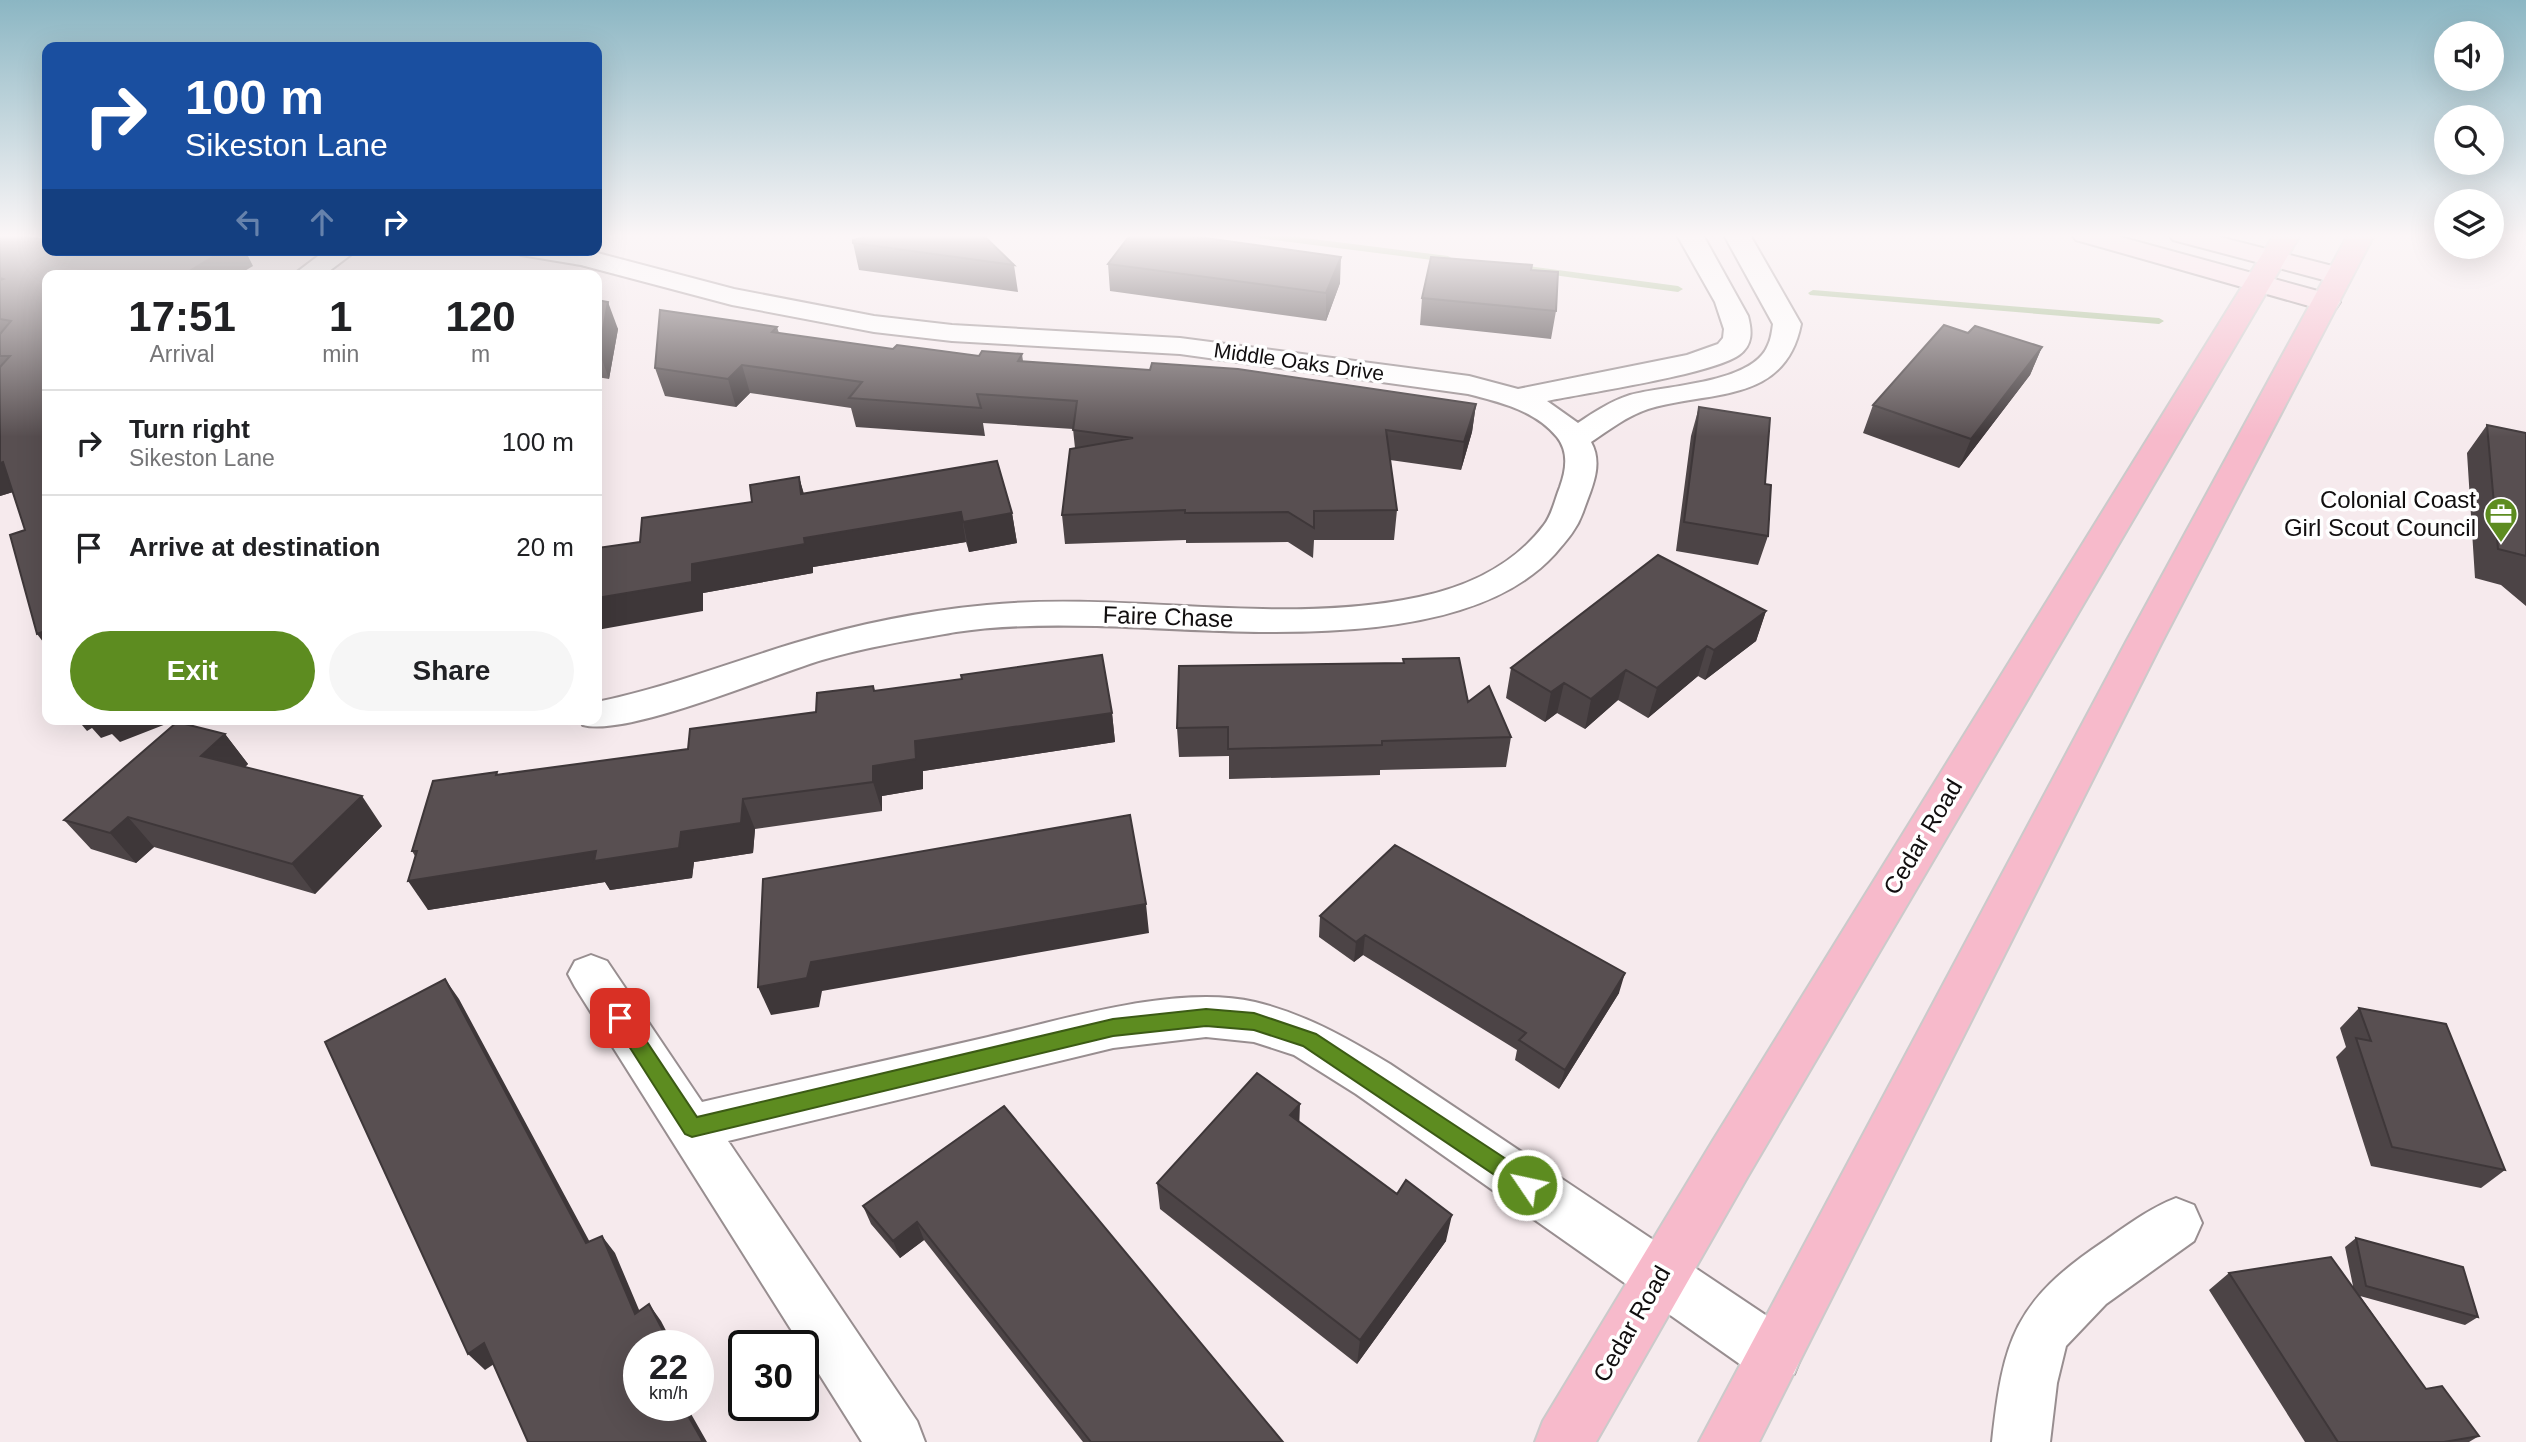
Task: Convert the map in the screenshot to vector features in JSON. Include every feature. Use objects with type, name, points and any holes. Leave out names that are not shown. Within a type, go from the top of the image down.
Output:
[{"type":"main road","name":"Cedar Road","points":[[1564,1442],[1660,1276],[2246,302]]},
{"type":"main road","points":[[1728,1442],[2144,642],[2325,302]]},
{"type":"street","name":"Middle Oaks Drive","points":[[760,302],[874,324],[952,333],[1180,346],[1469,385],[1518,398],[1695,362],[1728,349],[1737,340],[1738,321],[1727,302]]},
{"type":"street","points":[[1518,398],[1544,409],[1562,423],[1574,439],[1628,406],[1732,383],[1763,369],[1773,361],[1786,337],[1787,324],[1775,302]]},
{"type":"street","name":"Faire Chase","points":[[602,714],[677,698],[814,651],[872,636],[974,618],[1044,614],[1310,621],[1402,613],[1441,605],[1505,578],[1544,550],[1571,513],[1582,461],[1574,439]]},
{"type":"street","points":[[591,974],[896,1442]]},
{"type":"street","points":[[692,1127],[1113,1028],[1206,1017],[1254,1022],[1310,1040],[1373,1079],[1774,1354]]},
{"type":"street","points":[[2021,1442],[2026,1391],[2046,1327],[2076,1295],[2176,1223]]},
{"type":"building","points":[[0,302],[42,302],[42,632],[37,634],[10,535],[25,530],[3,462],[0,463],[0,367],[10,356],[0,356],[0,334],[11,321],[0,319]]},
{"type":"building","points":[[602,302],[608,302],[602,335]]},
{"type":"building","points":[[1466,302],[1556,302],[1556,311]]},
{"type":"building","points":[[660,310],[777,327],[772,332],[893,349],[897,345],[979,356],[982,351],[1022,354],[1018,361],[1150,370],[1152,363],[1238,369],[1476,404],[1464,442],[1386,430],[1397,510],[1314,511],[1314,528],[1288,512],[1185,513],[1185,510],[1062,515],[1070,449],[1133,438],[1073,430],[1077,401],[977,394],[981,408],[849,398],[862,382],[742,365],[728,379],[655,368]]},
{"type":"building","points":[[1944,325],[1968,333],[1975,326],[2042,347],[1971,439],[1873,405]]},
{"type":"building","points":[[1699,407],[1770,418],[1765,484],[1771,485],[1768,536],[1684,522]]},
{"type":"building","points":[[2487,425],[2526,433],[2526,556],[2498,549]]},
{"type":"building","points":[[997,461],[1012,513],[963,522],[961,512],[804,538],[805,544],[692,564],[692,582],[602,597],[602,547],[640,542],[642,518],[752,502],[750,485],[799,477],[801,494]]},
{"type":"building","points":[[1658,555],[1766,611],[1714,650],[1707,646],[1657,688],[1626,670],[1591,699],[1564,683],[1551,692],[1511,668]]},
{"type":"building","points":[[1102,655],[1112,713],[915,741],[916,759],[873,766],[873,782],[743,799],[741,823],[681,832],[679,848],[594,861],[596,851],[408,881],[417,851],[412,851],[433,781],[688,749],[690,729],[816,712],[817,693],[873,686],[874,691],[962,679],[961,675]]},
{"type":"building","points":[[1459,658],[1468,702],[1489,686],[1511,737],[1382,741],[1382,745],[1228,749],[1228,727],[1177,728],[1179,666],[1404,663],[1403,659]]},
{"type":"building","points":[[174,725],[189,725],[225,734],[201,756],[362,796],[292,864],[128,817],[110,833],[64,820]]},
{"type":"building","points":[[1130,815],[1146,904],[811,962],[807,978],[758,987],[763,879]]},
{"type":"building","points":[[1395,845],[1625,973],[1565,1070],[1519,1040],[1526,1033],[1365,935],[1356,942],[1320,916]]},
{"type":"building","points":[[445,979],[586,1243],[602,1236],[635,1314],[649,1304],[663,1330],[623,1330],[623,1421],[691,1421],[703,1442],[528,1442],[484,1343],[468,1354],[325,1042]]},
{"type":"building","points":[[2359,1008],[2446,1024],[2505,1170],[2392,1147],[2356,1038],[2371,1041]]},
{"type":"building","points":[[1257,1073],[1300,1104],[1290,1115],[1397,1194],[1406,1180],[1452,1215],[1360,1340],[1157,1183]]},
{"type":"building","points":[[1004,1106],[1283,1442],[1091,1442],[917,1222],[893,1241],[863,1206]]},
{"type":"building","points":[[2356,1238],[2463,1267],[2478,1317],[2366,1286]]},
{"type":"building","points":[[2331,1257],[2426,1389],[2442,1386],[2479,1436],[2444,1442],[2338,1442],[2229,1273]]},
{"type":"waterway","points":[[1928,302],[2159,321]]},
{"type":"place","name":"Colonial Coast Girl Scout Council","points":[[2501,544]]},
{"type":"route","points":[[620,1018],[692,1127],[1113,1028],[1206,1017],[1254,1022],[1310,1040],[1373,1079],[1527,1185]]}]
